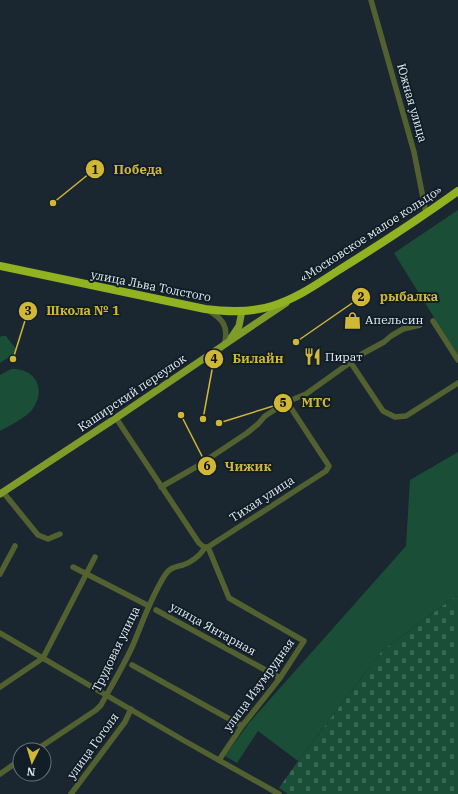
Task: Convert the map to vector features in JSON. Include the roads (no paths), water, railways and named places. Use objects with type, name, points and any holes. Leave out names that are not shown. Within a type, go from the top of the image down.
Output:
[{"type":"highway","name":"«Московское малое кольцо»","points":[[296,296],[347,265],[458,191]]},
{"type":"highway","name":"улица Льва Толстого","points":[[0,266],[205,309],[242,311],[270,307],[296,296]]},
{"type":"main road","name":"Каширский переулок","points":[[1,493],[224,346],[296,296]]},
{"type":"main road","points":[[224,346],[231,339],[239,326],[242,311]]},
{"type":"street","name":"Южная улица","points":[[371,0],[414,152],[426,213]]},
{"type":"street","points":[[205,309],[213,313],[224,323],[227,335],[224,346]]},
{"type":"street","points":[[433,321],[458,360]]},
{"type":"street","points":[[161,487],[196,467],[247,433],[265,416],[287,402],[306,394],[362,354],[384,342],[402,329],[420,325]]},
{"type":"street","points":[[351,363],[383,411],[395,418],[406,416],[458,383]]},
{"type":"street","name":"Тихая улица","points":[[166,574],[175,566],[184,565],[191,561],[206,547],[326,471],[329,466],[287,402]]},
{"type":"street","points":[[116,418],[199,542],[206,547]]},
{"type":"street","points":[[1,493],[38,535],[48,538],[60,534]]},
{"type":"street","points":[[0,574],[15,546]]},
{"type":"street","name":"улица Изумрудная","points":[[206,547],[229,598],[304,641],[280,678],[242,726],[219,760]]},
{"type":"street","points":[[0,687],[43,658],[95,558]]},
{"type":"street","points":[[73,567],[149,606]]},
{"type":"street","name":"Трудовая улица","points":[[48,742],[96,710],[133,646],[149,606],[166,574]]},
{"type":"street","name":"улица Янтарная","points":[[156,610],[280,678]]},
{"type":"street","points":[[0,633],[279,794]]},
{"type":"street","points":[[132,665],[242,726]]},
{"type":"street","name":"улица Гоголя","points":[[71,794],[125,722],[131,709]]},
{"type":"street","points":[[0,774],[12,766]]},
{"type":"place","name":"Победа","points":[[53,203]]},
{"type":"place","name":"Апельсин","points":[[352,320]]},
{"type":"place","name":"рыбалка","points":[[296,342]]},
{"type":"place","name":"Пират","points":[[312,357]]},
{"type":"place","name":"Школа № 1","points":[[13,359]]},
{"type":"place","name":"Чижик","points":[[181,415]]},
{"type":"place","name":"Билайн","points":[[203,419]]},
{"type":"place","name":"МТС","points":[[219,423]]}]
